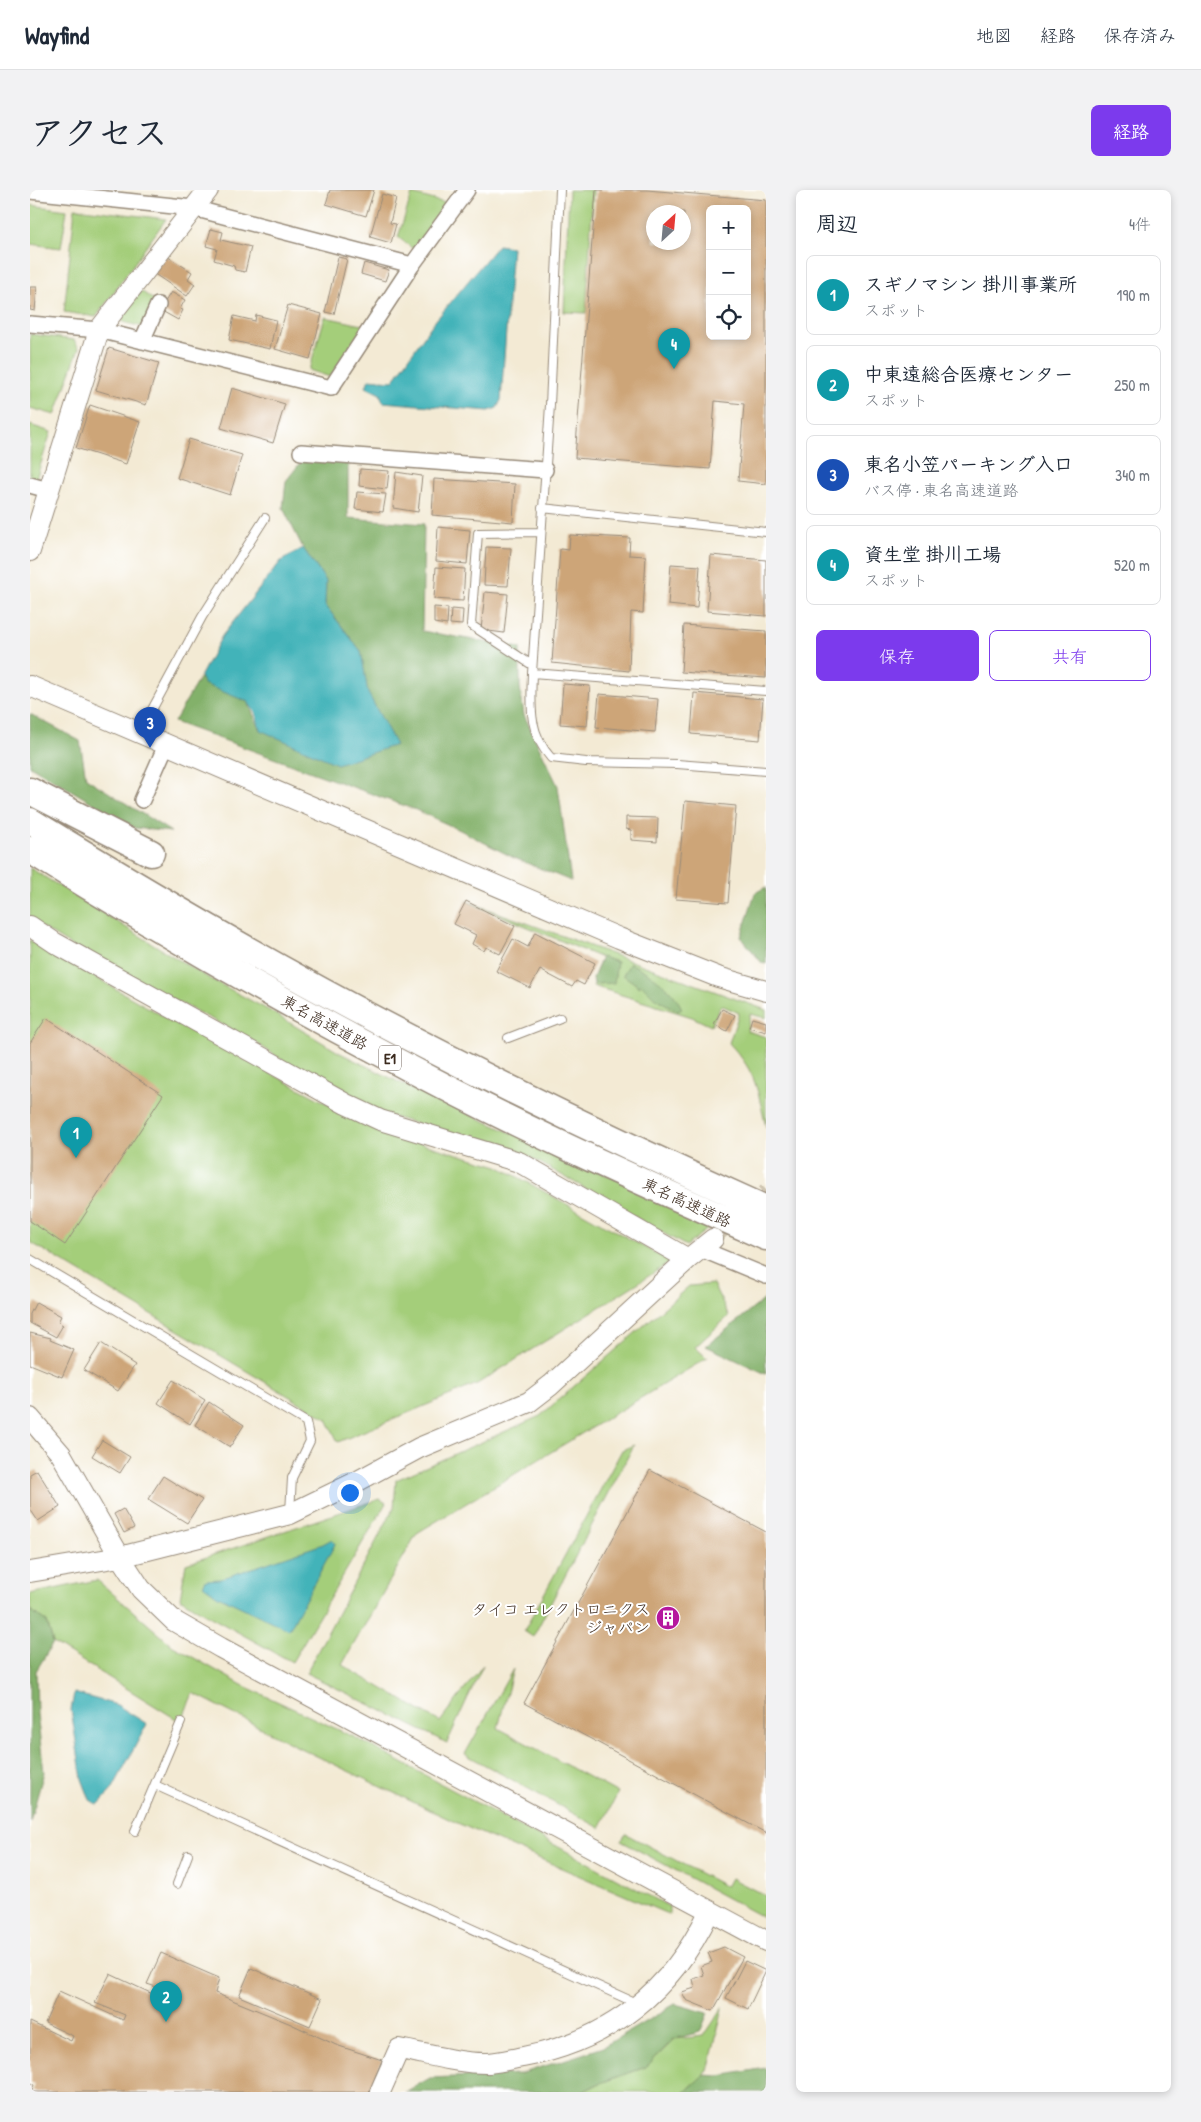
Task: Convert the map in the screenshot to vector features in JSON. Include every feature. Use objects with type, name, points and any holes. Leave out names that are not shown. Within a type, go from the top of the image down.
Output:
[{"type":"highway","points":[[30,791],[151,853]]},
{"type":"highway","name":"東名高速道路","points":[[30,821],[239,945],[358,1011],[461,1064],[766,1209]]},
{"type":"highway","name":"東名高速道路","points":[[30,850],[252,983],[398,1062],[565,1146],[766,1238]]},
{"type":"street","points":[[30,551],[39,487],[99,330],[208,190]]},
{"type":"street","points":[[30,324],[99,330],[331,388],[412,265],[467,190]]},
{"type":"street","points":[[30,192],[193,208],[412,265]]},
{"type":"street","points":[[142,341],[158,306]]},
{"type":"street","points":[[301,452],[545,470]]},
{"type":"street","points":[[30,686],[142,732],[619,938],[718,977],[766,990]]},
{"type":"street","points":[[142,800],[167,743]]},
{"type":"street","points":[[30,926],[55,943],[346,1104],[380,1120],[519,1162],[701,1249],[766,1276]]},
{"type":"street","points":[[30,1572],[120,1557],[290,1514],[356,1482],[419,1448],[529,1402],[551,1385],[701,1249]]},
{"type":"street","points":[[30,1418],[61,1454],[120,1557],[141,1589],[174,1621],[766,1942]]},
{"type":"street","points":[[380,2092],[399,2049],[468,2062],[483,2062],[542,2053],[595,2035],[616,2023],[668,1977],[680,1961],[709,1912]]},
{"type":"lane","points":[[560,190],[530,715],[541,747],[551,758],[586,762],[677,764],[766,771]]},
{"type":"lane","points":[[542,508],[766,532]]},
{"type":"lane","points":[[142,732],[148,717],[202,617],[265,518]]},
{"type":"lane","points":[[541,532],[478,533],[472,626],[532,669],[766,691]]},
{"type":"lane","points":[[508,1038],[560,1018]]},
{"type":"lane","points":[[30,1259],[306,1422],[310,1441],[292,1478],[290,1514]]},
{"type":"lane","points":[[135,1831],[181,1722]]},
{"type":"lane","points":[[155,1785],[639,2004]]},
{"type":"lane","points":[[177,1884],[188,1855]]},
{"type":"green space","points":[[569,190],[593,190],[586,313],[564,312]]},
{"type":"green space","points":[[412,194],[449,204],[413,249],[398,237]]},
{"type":"green space","points":[[30,205],[67,210],[61,248],[30,244]]},
{"type":"green space","points":[[75,208],[166,219],[96,317],[64,312]]},
{"type":"green space","points":[[141,291],[155,301],[143,327],[123,322],[122,318]]},
{"type":"green space","points":[[325,317],[367,326],[330,377],[309,370]]},
{"type":"green space","points":[[30,334],[74,340],[79,348],[55,415],[30,408]]},
{"type":"green space","points":[[30,425],[51,432],[36,479],[30,477]]},
{"type":"green space","points":[[308,453],[348,457],[348,518],[424,524],[422,631],[520,648],[520,687],[524,715],[558,786],[571,881],[512,857],[416,810],[174,722],[200,677],[248,702],[260,730],[377,711],[367,693],[361,651],[325,605],[326,581],[303,548],[283,508],[286,481]]},
{"type":"green space","points":[[30,714],[80,741],[86,778],[171,832],[135,828],[30,766]]},
{"type":"green space","points":[[30,868],[200,973],[270,1011],[340,1053],[419,1092],[715,1223],[686,1246],[523,1153],[382,1114],[327,1081],[284,1061],[247,1037],[91,958],[30,920]]},
{"type":"green space","points":[[766,887],[766,964],[762,963],[741,937],[755,893]]},
{"type":"green space","points":[[466,901],[766,1010],[766,1018],[750,1014],[747,1031],[766,1037],[766,1127],[755,1082],[745,1063],[729,1043],[739,1013],[721,1005],[711,1026],[692,1017],[593,986],[609,961]]},
{"type":"green space","points":[[30,940],[163,1016],[379,1131],[498,1166],[671,1262],[477,1384],[338,1442],[327,1419],[30,1242]]},
{"type":"green space","points":[[602,957],[617,962],[614,983],[594,984],[593,978]]},
{"type":"green space","points":[[630,963],[667,988],[682,1009],[678,1011],[655,998],[641,984],[640,987],[623,975]]},
{"type":"green space","points":[[713,1284],[729,1316],[695,1347],[707,1358],[417,1533],[342,1665],[440,1722],[483,1665],[447,1743],[306,1673],[394,1508],[396,1480],[540,1416],[689,1286]]},
{"type":"green space","points":[[765,1299],[766,1374],[706,1346]]},
{"type":"green space","points":[[634,1445],[533,1637],[524,1631],[622,1450]]},
{"type":"green space","points":[[380,1499],[386,1503],[292,1662],[180,1598],[186,1564]]},
{"type":"green space","points":[[97,1580],[173,1646],[242,1685],[354,1737],[670,1907],[670,1915],[455,1822],[302,1749],[193,1693],[181,1722],[53,1643],[47,1622],[30,1610],[30,1594]]},
{"type":"green space","points":[[30,1610],[47,1622],[53,1643],[36,1671],[37,1714],[44,1772],[30,1822]]},
{"type":"green space","points":[[513,1669],[498,1728],[618,1793],[600,1828],[465,1754]]},
{"type":"green space","points":[[626,1834],[726,1887],[731,1878],[766,1896],[766,1919],[621,1841]]},
{"type":"green space","points":[[675,2004],[708,2013],[700,2032],[674,2039],[646,2067],[600,2083],[582,2092],[405,2092],[430,2078],[520,2074],[601,2048]]},
{"type":"green space","points":[[723,2007],[708,2071],[685,2092],[582,2092],[600,2083],[646,2067],[675,2039],[704,2036]]},
{"type":"green space","points":[[766,2068],[766,2092],[685,2092],[708,2071],[704,2075],[719,2076]]},
{"type":"water","points":[[498,245],[512,247],[501,400],[497,408],[489,411],[383,402],[380,394],[366,387],[369,379],[393,381],[431,326]]},
{"type":"water","points":[[303,548],[326,581],[325,605],[361,651],[368,693],[396,745],[337,764],[260,730],[256,714],[248,702],[204,684],[200,677],[222,636],[281,561]]},
{"type":"water","points":[[332,1539],[335,1544],[289,1630],[218,1596],[203,1585],[206,1580],[220,1579],[323,1544]]},
{"type":"water","points":[[74,1693],[117,1705],[147,1724],[112,1790],[98,1805],[90,1800],[82,1779],[71,1710]]},
{"type":"building","points":[[330,190],[374,190],[366,216],[326,204]]},
{"type":"building","points":[[596,190],[647,190],[766,200],[766,484],[738,481],[744,404],[715,401],[710,469],[575,458]]},
{"type":"building","points":[[382,194],[396,198],[390,223],[396,224],[391,243],[370,237]]},
{"type":"building","points":[[211,229],[223,232],[221,240],[251,247],[245,272],[235,270],[234,266],[214,260],[217,249],[206,246]]},
{"type":"building","points":[[165,255],[192,272],[188,279],[195,284],[187,296],[153,273]]},
{"type":"building","points":[[338,257],[347,259],[334,314],[325,312]]},
{"type":"building","points":[[364,263],[389,270],[385,281],[361,274]]},
{"type":"building","points":[[30,287],[37,287],[35,311],[30,310]]},
{"type":"building","points":[[171,292],[185,300],[180,309],[183,310],[178,320],[160,310]]},
{"type":"building","points":[[288,305],[322,314],[310,359],[275,349]]},
{"type":"building","points":[[256,315],[276,320],[270,349],[229,340],[234,316],[255,321]]},
{"type":"building","points":[[109,348],[159,363],[146,405],[96,390]]},
{"type":"building","points":[[232,388],[285,404],[273,443],[221,428]]},
{"type":"building","points":[[90,405],[140,422],[126,464],[76,448]]},
{"type":"building","points":[[189,439],[242,455],[230,495],[177,478]]},
{"type":"building","points":[[360,469],[389,471],[387,489],[359,486]]},
{"type":"building","points":[[396,472],[422,476],[418,512],[393,508]]},
{"type":"building","points":[[434,479],[515,484],[513,522],[432,515]]},
{"type":"building","points":[[357,492],[386,494],[383,512],[355,509]]},
{"type":"building","points":[[438,527],[470,530],[467,564],[436,561]]},
{"type":"building","points":[[570,535],[630,538],[629,555],[646,556],[643,613],[631,612],[629,671],[552,663],[560,549],[569,550]]},
{"type":"building","points":[[486,547],[511,548],[508,586],[484,585]]},
{"type":"building","points":[[711,555],[766,560],[766,616],[707,611]]},
{"type":"building","points":[[671,564],[700,566],[697,608],[668,605]]},
{"type":"building","points":[[436,567],[465,569],[463,601],[434,599]]},
{"type":"building","points":[[485,592],[508,594],[504,633],[481,630]]},
{"type":"building","points":[[434,607],[448,608],[447,625],[434,623]]},
{"type":"building","points":[[451,609],[463,610],[462,625],[450,624]]},
{"type":"building","points":[[684,625],[766,631],[766,678],[681,672]]},
{"type":"building","points":[[563,684],[590,686],[587,726],[560,724]]},
{"type":"building","points":[[694,693],[763,699],[760,740],[691,734]]},
{"type":"building","points":[[599,694],[658,699],[655,732],[596,727]]},
{"type":"building","points":[[685,801],[736,806],[728,903],[676,899]]},
{"type":"building","points":[[626,817],[658,818],[657,842],[631,840],[631,830],[626,829]]},
{"type":"building","points":[[466,901],[515,926],[500,954],[486,947],[484,951],[472,944],[476,935],[454,924]]},
{"type":"building","points":[[535,932],[595,963],[584,985],[576,981],[572,987],[540,970],[530,988],[496,971],[513,939],[528,947]]},
{"type":"building","points":[[722,1009],[735,1015],[727,1031],[714,1024]]},
{"type":"building","points":[[46,1018],[163,1095],[65,1245],[30,1221],[30,1043]]},
{"type":"building","points":[[752,1018],[766,1022],[766,1032],[749,1027]]},
{"type":"building","points":[[36,1302],[61,1316],[58,1322],[63,1325],[56,1337],[30,1323],[30,1314]]},
{"type":"building","points":[[30,1333],[51,1338],[50,1340],[74,1350],[62,1377],[30,1364]]},
{"type":"building","points":[[101,1343],[135,1365],[118,1391],[84,1370]]},
{"type":"building","points":[[173,1380],[205,1400],[190,1424],[158,1403]]},
{"type":"building","points":[[209,1402],[244,1425],[230,1447],[195,1425]]},
{"type":"building","points":[[102,1440],[130,1457],[120,1473],[92,1456]]},
{"type":"building","points":[[37,1470],[60,1507],[38,1521],[30,1509],[30,1474]]},
{"type":"building","name":"タイコ エレクトロニクス ジャパン","points":[[650,1470],[766,1532],[766,1833],[524,1703]]},
{"type":"building","points":[[163,1476],[202,1500],[187,1523],[148,1499]]},
{"type":"building","points":[[123,1509],[134,1528],[124,1533],[114,1514]]},
{"type":"building","points":[[724,1947],[743,1957],[713,2011],[686,2000],[682,1992],[695,1988],[693,1979],[704,1975],[701,1966],[712,1962],[708,1953]]},
{"type":"building","points":[[161,1953],[219,1978],[215,1993],[291,2024],[336,2045],[382,2060],[369,2092],[31,2092],[34,2085],[30,2083],[30,2022],[71,2041],[73,2036],[45,2023],[59,1991],[123,2020],[125,2015],[95,2003],[110,1974],[174,2004],[175,1993],[147,1984]]},
{"type":"building","points":[[745,1961],[766,1971],[748,2009],[726,1998]]},
{"type":"building","points":[[251,1968],[322,1999],[310,2026],[239,1996]]},
{"type":"tunnel","points":[[713,1239],[766,1190]]},
{"type":"place","name":"資生堂 掛川工場","points":[[674,369]]},
{"type":"place","name":"東名小笠パーキング入口","points":[[150,748]]},
{"type":"place","name":"スギノマシン 掛川事業所","points":[[76,1158]]},
{"type":"place","name":"タイコ エレクトロニクス ジャパン","points":[[668,1618]]},
{"type":"place","name":"中東遠総合医療センター","points":[[166,2022]]}]
